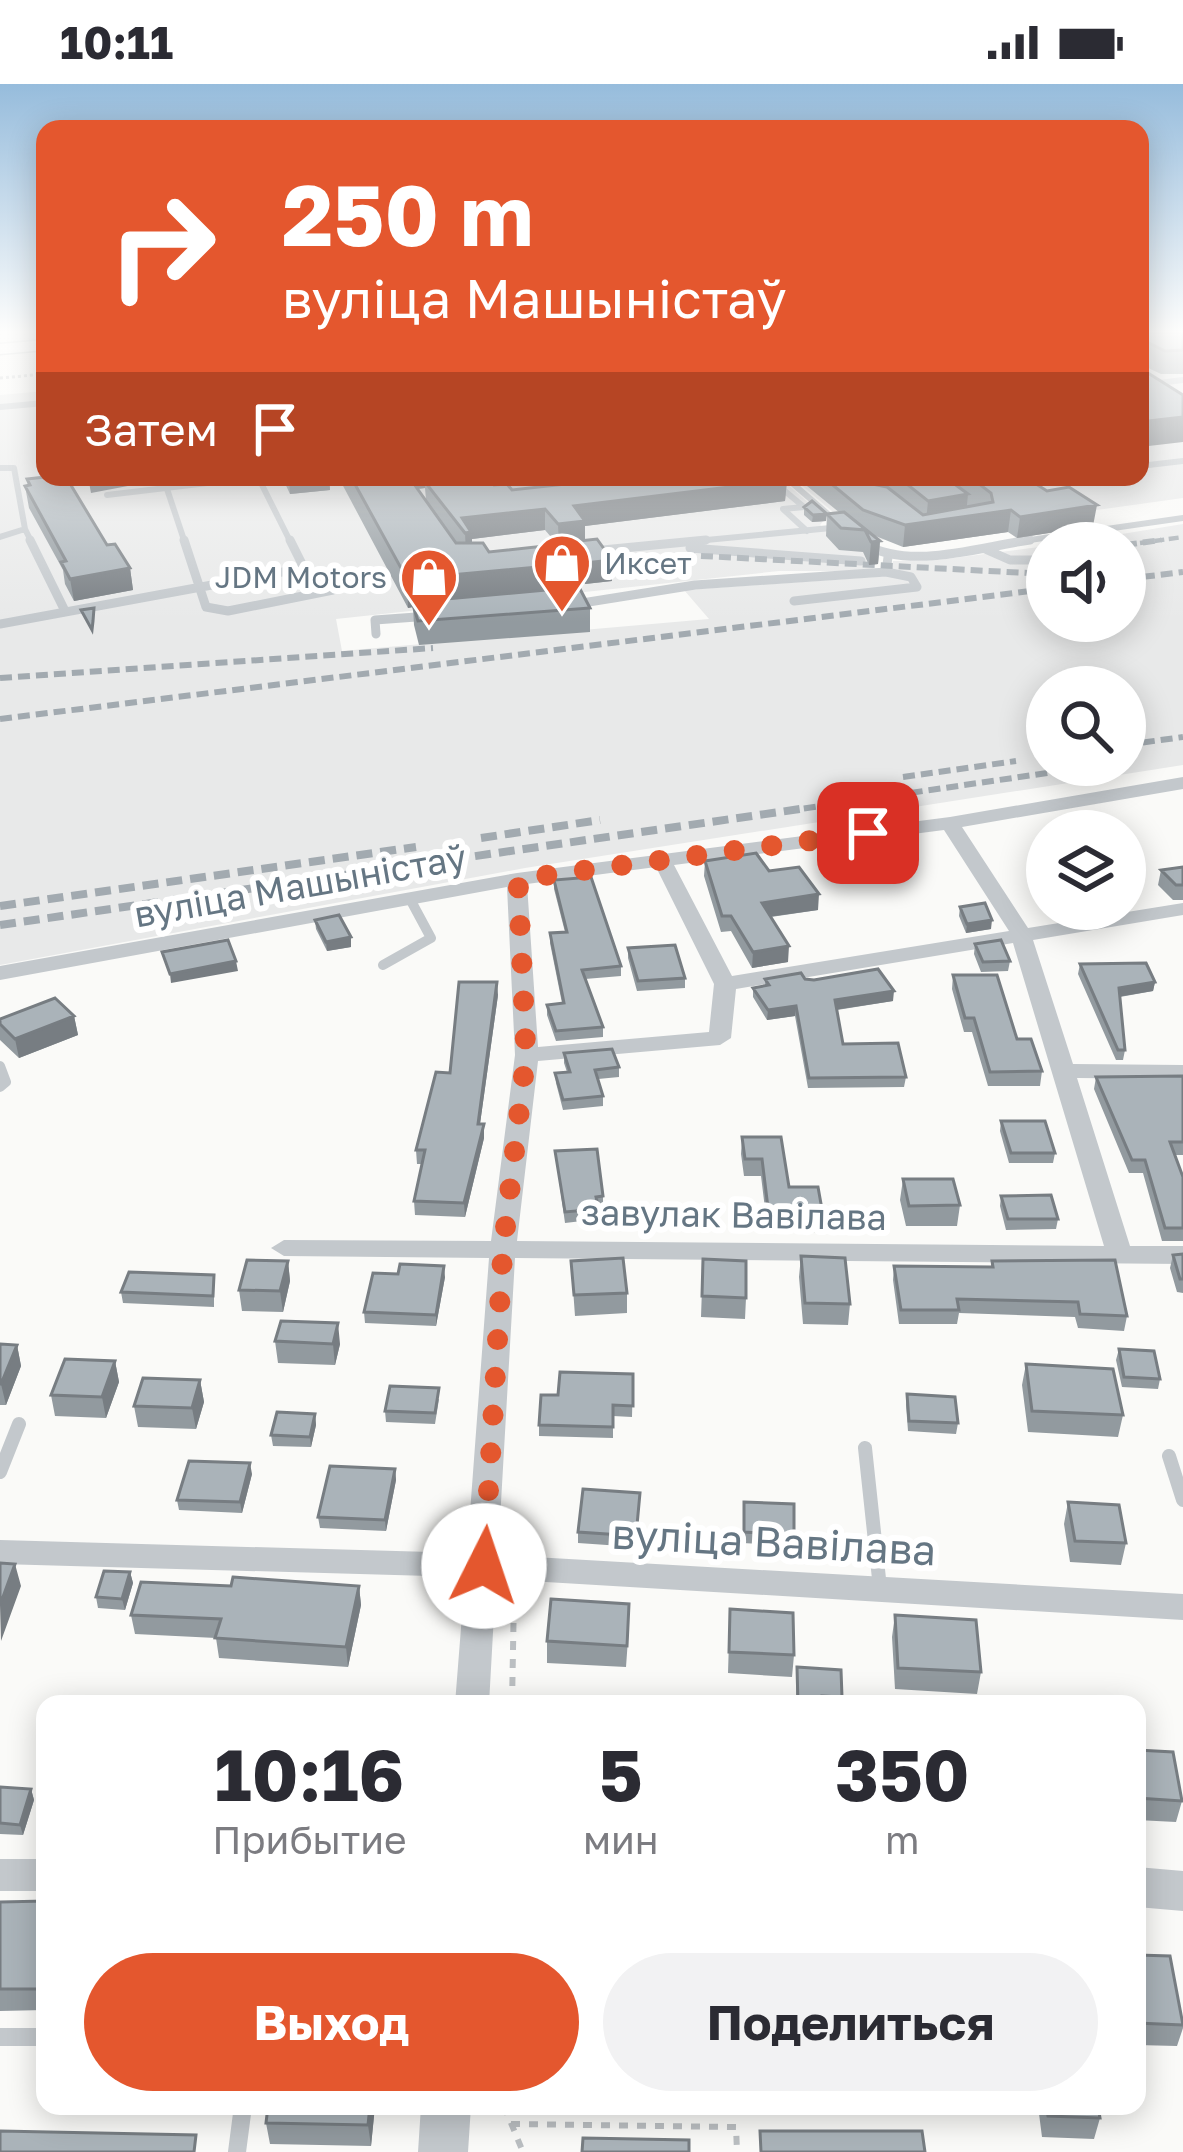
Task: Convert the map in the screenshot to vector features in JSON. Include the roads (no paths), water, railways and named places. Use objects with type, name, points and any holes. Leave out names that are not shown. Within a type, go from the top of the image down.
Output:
[{"type":"street","name":"вуліца Машыністаў","points":[[0,973],[518,879],[950,823],[1183,783]]},
{"type":"street","points":[[950,823],[1022,934],[1120,1256]]},
{"type":"street","points":[[526,1055],[720,1038],[725,984],[662,860]]},
{"type":"street","points":[[474,1695],[499,1567],[503,1248],[526,1055],[518,879]]},
{"type":"street","points":[[725,984],[1183,909]]},
{"type":"street","points":[[1065,1071],[1183,1072]]},
{"type":"street","name":"завулак Вавілава","points":[[284,1248],[1183,1256]]},
{"type":"street","name":"вуліца Вавілава","points":[[0,1552],[499,1567],[1183,1606]]},
{"type":"street","points":[[0,1875],[36,1875]]},
{"type":"street","points":[[1146,1889],[1183,1891]]},
{"type":"street","points":[[443,2152],[445,2115]]},
{"type":"lane","points":[[1149,465],[1183,461]]},
{"type":"lane","points":[[0,468],[14,468],[25,529],[65,611]]},
{"type":"lane","points":[[107,495],[185,486]]},
{"type":"lane","points":[[0,624],[304,568],[263,486]]},
{"type":"lane","points":[[481,489],[500,486]]},
{"type":"lane","points":[[778,486],[803,507],[783,509],[807,531]]},
{"type":"lane","points":[[795,486],[843,527],[888,556],[984,549],[1183,518]]},
{"type":"lane","points":[[168,488],[206,607],[228,610],[333,590]]},
{"type":"lane","points":[[549,555],[843,527]]},
{"type":"lane","points":[[0,537],[25,529]]},
{"type":"lane","points":[[680,542],[683,547],[860,561]]},
{"type":"lane","points":[[984,549],[1010,560],[1026,560]]},
{"type":"lane","points":[[886,572],[888,556]]},
{"type":"lane","points":[[562,605],[695,585],[886,572],[911,577],[917,587],[794,601]]},
{"type":"lane","points":[[376,634],[375,620],[452,614]]},
{"type":"lane","points":[[383,965],[431,938],[410,899]]},
{"type":"lane","points":[[0,1066],[6,1082],[0,1088]]},
{"type":"lane","points":[[0,1472],[19,1424]]},
{"type":"lane","points":[[865,1448],[880,1589]]},
{"type":"lane","points":[[1169,1456],[1183,1500]]},
{"type":"lane","points":[[0,2037],[36,2037]]},
{"type":"lane","points":[[238,2152],[242,2115]]},
{"type":"railway","points":[[1146,542],[1183,537]]},
{"type":"railway","points":[[1146,542],[1161,540]]},
{"type":"railway","points":[[683,555],[1026,573]]},
{"type":"railway","points":[[1146,576],[1183,572]]},
{"type":"railway","points":[[0,719],[1026,592]]},
{"type":"railway","points":[[0,678],[433,648]]},
{"type":"railway","points":[[1146,742],[1183,737]]},
{"type":"railway","points":[[903,777],[1016,761]]},
{"type":"railway","points":[[786,811],[1026,776]]},
{"type":"railway","points":[[0,925],[807,808]]},
{"type":"railway","points":[[481,838],[600,820]]},
{"type":"railway","points":[[0,906],[416,847]]},
{"type":"place","name":"Иксет","points":[[562,614]]},
{"type":"place","name":"JDM Motors","points":[[429,628]]}]
